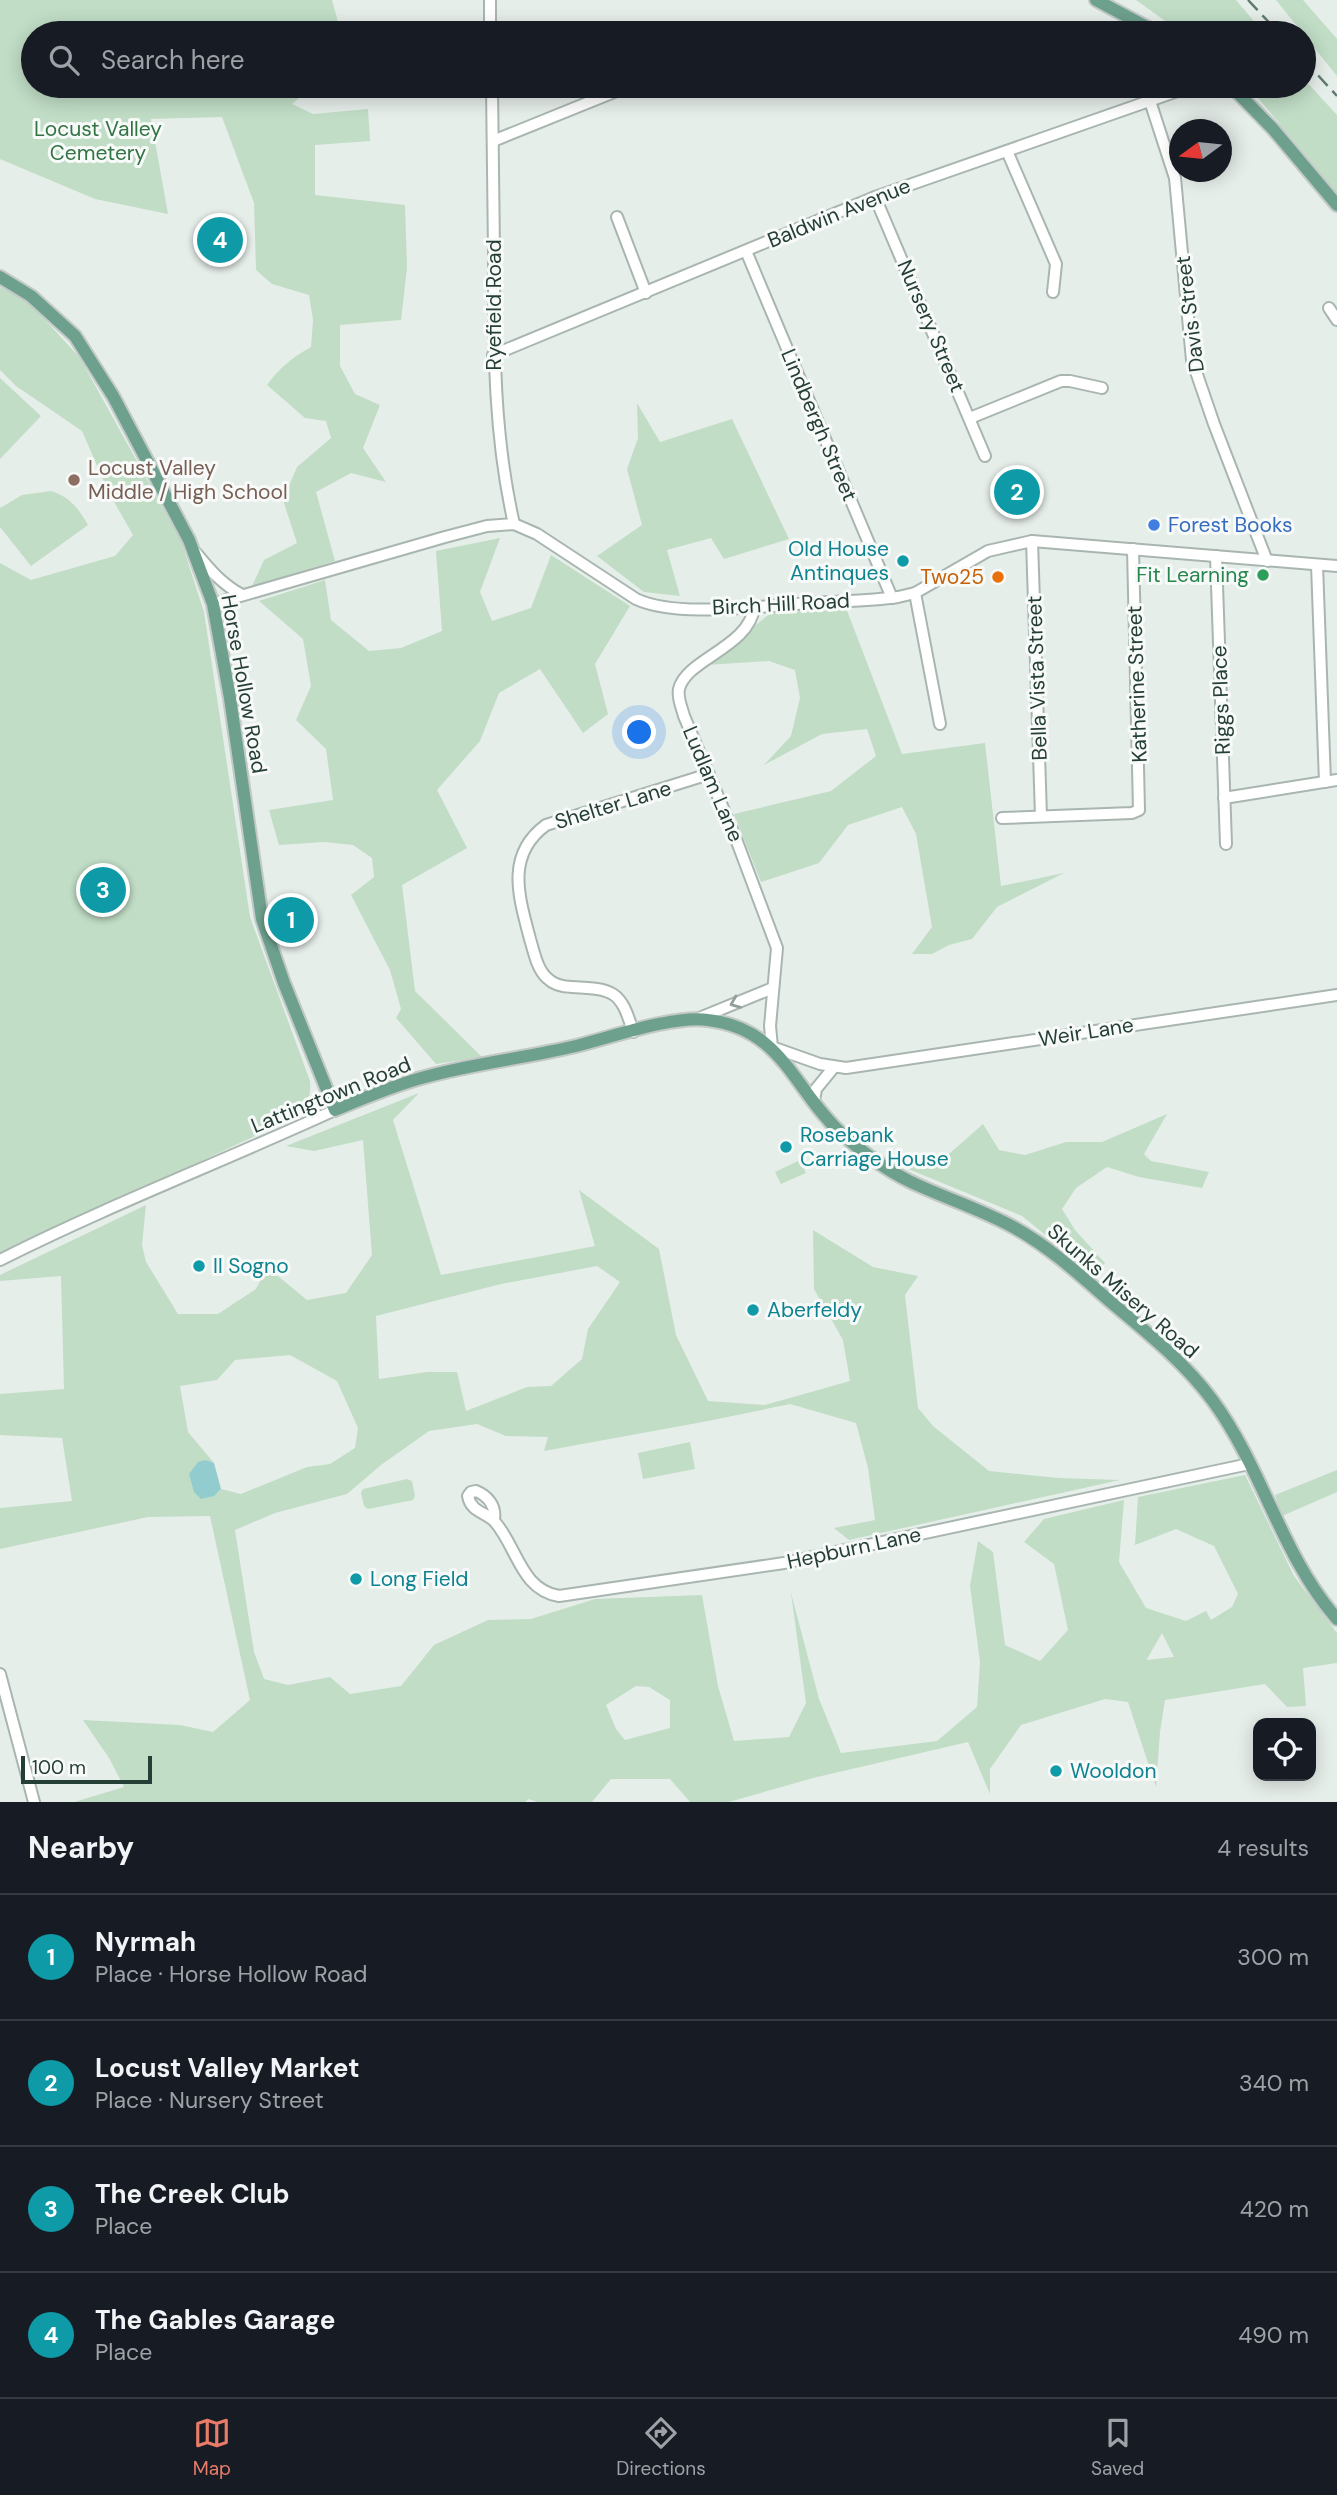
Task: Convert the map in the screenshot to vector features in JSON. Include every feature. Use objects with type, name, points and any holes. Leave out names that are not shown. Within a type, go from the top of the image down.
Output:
[{"type":"main road","points":[[1096,0],[1135,21]]},
{"type":"main road","points":[[1243,98],[1337,205]]},
{"type":"main road","name":"Horse Hollow Road","points":[[0,277],[31,296],[75,337],[113,396],[193,550],[213,604],[230,698],[262,919],[284,984],[335,1110]]},
{"type":"main road","name":"Lattingtown Road","points":[[335,1110],[425,1077],[679,1020],[697,1018],[739,1027],[772,1047]]},
{"type":"main road","name":"Skunks Misery Road","points":[[772,1047],[839,1131],[909,1181],[1034,1239],[1185,1368],[1214,1402],[1237,1437],[1297,1563],[1337,1619]]},
{"type":"street","points":[[490,0],[490,21]]},
{"type":"street","name":"Ryefield Road","points":[[492,98],[493,355],[497,421],[514,524]]},
{"type":"street","points":[[493,141],[599,98]]},
{"type":"street","name":"Baldwin Avenue","points":[[493,355],[875,197],[1158,98]]},
{"type":"street","name":"Davis Street","points":[[1150,101],[1175,178],[1192,360],[1267,561]]},
{"type":"street","points":[[1007,150],[1056,264],[1053,292]]},
{"type":"street","name":"Nursery Street","points":[[875,197],[985,456]]},
{"type":"street","points":[[617,218],[646,293]]},
{"type":"street","name":"Lindbergh Street","points":[[746,251],[892,598]]},
{"type":"street","points":[[1329,308],[1337,320]]},
{"type":"street","points":[[970,418],[1061,381],[1102,388]]},
{"type":"street","points":[[213,604],[477,529],[514,524]]},
{"type":"street","name":"Birch Hill Road","points":[[514,524],[537,534],[627,594],[645,603],[685,608],[754,607],[892,598],[915,593],[988,551],[1032,541],[1337,566]]},
{"type":"street","name":"Bella Vista Street","points":[[1032,541],[1041,816]]},
{"type":"street","name":"Katherine Street","points":[[1041,816],[1132,813],[1137,812],[1140,807],[1133,549]]},
{"type":"street","points":[[193,550],[215,576],[243,595]]},
{"type":"street","name":"Riggs Place","points":[[1216,556],[1226,844]]},
{"type":"street","points":[[1317,565],[1325,782]]},
{"type":"street","points":[[915,593],[940,724]]},
{"type":"street","name":"Ludlam Lane","points":[[754,607],[750,623],[741,633],[685,677],[679,688],[679,698],[773,934],[778,959],[771,1026],[772,1047]]},
{"type":"street","name":"Shelter Lane","points":[[633,1032],[627,1009],[615,994],[593,988],[558,985],[542,973],[520,899],[519,868],[522,856],[529,840],[546,825],[709,774]]},
{"type":"street","points":[[1224,798],[1337,780]]},
{"type":"street","points":[[1002,818],[1041,816]]},
{"type":"street","points":[[697,1018],[774,988]]},
{"type":"street","name":"Weir Lane","points":[[772,1047],[834,1067],[879,1064],[1337,995]]},
{"type":"street","points":[[814,1101],[816,1089],[834,1067]]},
{"type":"street","name":"Lattingtown Road","points":[[0,1260],[140,1195],[335,1110]]},
{"type":"street","name":"Hepburn Lane","points":[[494,1519],[524,1572],[535,1585],[549,1594],[559,1596],[784,1563],[1249,1464]]},
{"type":"street","points":[[0,1674],[34,1802]]},
{"type":"green space","name":"Locust Valley Cemetery","points":[[0,0],[332,0],[338,21],[21,21],[21,98],[299,98],[292,104],[313,114],[368,109],[370,141],[315,145],[315,195],[405,205],[407,268],[401,320],[340,325],[340,366],[355,394],[380,405],[363,448],[386,482],[351,473],[316,492],[335,561],[252,586],[264,560],[297,543],[283,500],[297,467],[331,438],[326,421],[305,418],[267,385],[287,363],[311,347],[313,320],[309,295],[272,284],[256,270],[254,203],[222,117],[151,119],[168,214],[95,199],[0,159]]},
{"type":"green space","points":[[1136,0],[1236,0],[1254,21],[1165,21]]},
{"type":"green space","points":[[1276,0],[1303,0],[1337,39],[1337,76],[1316,50],[1316,21],[1293,21]]},
{"type":"green space","points":[[1316,92],[1337,115],[1337,193],[1258,98],[1316,98]]},
{"type":"green space","points":[[0,287],[27,300],[80,358],[181,541],[204,612],[250,917],[310,1081],[310,1089],[308,1100],[287,1121],[0,1255],[0,563],[31,580],[115,556],[133,535],[109,493],[82,431],[16,386],[0,370]]},
{"type":"green space","points":[[0,378],[41,416],[0,459]]},
{"type":"green space","points":[[637,403],[660,442],[732,419],[789,539],[724,559],[711,538],[667,550],[680,596],[644,592],[597,556],[642,525],[627,469],[638,438]]},
{"type":"green space","points":[[51,491],[73,504],[88,525],[31,566],[0,527],[0,508],[22,495]]},
{"type":"green space","points":[[500,538],[480,592],[492,621],[531,608],[551,555],[630,606],[595,664],[608,714],[583,733],[540,669],[499,693],[480,741],[437,790],[467,848],[402,885],[415,991],[482,1057],[436,1064],[396,1018],[401,1009],[390,970],[351,895],[374,877],[372,858],[353,845],[324,842],[279,845],[269,810],[333,800],[326,749],[296,720],[311,686],[303,639],[259,601],[325,580],[331,620],[369,651],[401,648],[442,631],[436,551]]},
{"type":"green space","points":[[846,608],[902,754],[985,743],[1001,886],[1064,873],[997,907],[972,939],[949,945],[932,954],[912,954],[932,927],[916,834],[902,807],[848,825],[819,863],[761,882],[734,814],[831,791],[876,756],[867,729],[822,734],[764,765],[791,736],[800,698],[795,670],[769,661],[706,665],[772,612]]},
{"type":"green space","points":[[419,1093],[393,1120],[441,1275],[595,1246],[579,1190],[659,1249],[676,1335],[708,1401],[765,1405],[850,1381],[843,1340],[814,1289],[813,1230],[873,1267],[918,1276],[905,1295],[918,1408],[933,1426],[989,1471],[1059,1478],[1120,1480],[849,1540],[834,1528],[875,1520],[868,1468],[856,1423],[790,1404],[544,1451],[548,1437],[506,1436],[477,1424],[429,1431],[381,1465],[347,1494],[275,1513],[235,1530],[254,1652],[264,1679],[288,1685],[330,1677],[350,1694],[401,1686],[434,1645],[488,1620],[531,1619],[595,1599],[702,1595],[718,1686],[734,1741],[789,1737],[806,1703],[791,1593],[819,1699],[841,1753],[937,1741],[977,1707],[980,1662],[970,1586],[978,1541],[993,1552],[1005,1645],[1040,1661],[1068,1630],[1054,1564],[1024,1542],[1044,1519],[1124,1500],[1119,1562],[1146,1608],[1186,1621],[1206,1611],[1211,1620],[1232,1607],[1238,1594],[1214,1546],[1176,1529],[1135,1545],[1138,1497],[1245,1475],[1294,1576],[1337,1633],[1337,1663],[1303,1668],[1306,1706],[1287,1707],[1265,1684],[1165,1700],[1156,1787],[1128,1702],[1105,1699],[1021,1725],[990,1769],[990,1794],[968,1742],[813,1778],[729,1802],[690,1802],[670,1779],[611,1779],[592,1802],[537,1802],[529,1799],[525,1802],[74,1802],[124,1787],[109,1758],[83,1720],[180,1725],[213,1732],[250,1700],[210,1516],[148,1517],[0,1549],[0,1508],[72,1501],[62,1438],[0,1435],[0,1394],[64,1389],[61,1276],[0,1281],[0,1275],[146,1205],[142,1245],[146,1262],[178,1314],[218,1314],[256,1289],[267,1267],[307,1300],[346,1293],[372,1255],[363,1140],[314,1151],[286,1146]],"holes":[[[597,1266],[620,1282],[588,1329],[582,1359],[551,1386],[527,1387],[466,1411],[457,1372],[427,1372],[379,1379],[376,1316],[501,1284]],[[290,1355],[337,1381],[358,1428],[355,1448],[330,1464],[307,1467],[241,1494],[221,1489],[218,1493],[206,1460],[214,1463],[188,1432],[180,1386],[217,1380],[235,1360]],[[1162,1633],[1174,1657],[1147,1660]],[[636,1686],[649,1687],[670,1700],[670,1728],[625,1740],[616,1729],[606,1705]]]},
{"type":"green space","points":[[1167,1114],[1144,1154],[1151,1161],[1209,1172],[1202,1188],[1139,1177],[1107,1167],[1076,1188],[1062,1209],[1075,1230],[1105,1263],[1095,1275],[1022,1216],[901,1166],[941,1161],[983,1124],[999,1150],[1025,1155],[1066,1142],[1102,1142]]},
{"type":"green space","points":[[800,1160],[806,1173],[781,1184],[775,1172]]},
{"type":"green space","points":[[690,1442],[695,1469],[643,1479],[638,1453]]},
{"type":"green space","points":[[1337,1470],[1337,1492],[1282,1516],[1275,1495]]},
{"type":"green space","points":[[407,1479],[412,1481],[415,1496],[413,1500],[368,1509],[364,1506],[361,1493],[363,1489]]},
{"type":"water","points":[[206,1460],[214,1463],[221,1489],[214,1496],[201,1499],[194,1492],[189,1474],[198,1462]]},
{"type":"railway","points":[[1248,0],[1268,21]]},
{"type":"railway","points":[[1316,73],[1337,96]]},
{"type":"place","name":"The Gables Garage","points":[[220,240]]},
{"type":"place","name":"Locust Valley Middle / High School","points":[[74,480]]},
{"type":"place","name":"Locust Valley Market","points":[[1017,492]]},
{"type":"place","name":"Forest Books","points":[[1154,525]]},
{"type":"place","name":"Old House Antinques","points":[[903,561]]},
{"type":"place","name":"Fit Learning","points":[[1263,575]]},
{"type":"place","name":"Two25","points":[[998,577]]},
{"type":"place","name":"The Creek Club","points":[[103,890]]},
{"type":"place","name":"Nyrmah","points":[[291,920]]},
{"type":"place","name":"Rosebank Carriage House","points":[[786,1147]]},
{"type":"place","name":"Il Sogno","points":[[199,1266]]},
{"type":"place","name":"Aberfeldy","points":[[753,1310]]},
{"type":"place","name":"Long Field","points":[[356,1579]]},
{"type":"place","name":"Wooldon","points":[[1056,1771]]}]
